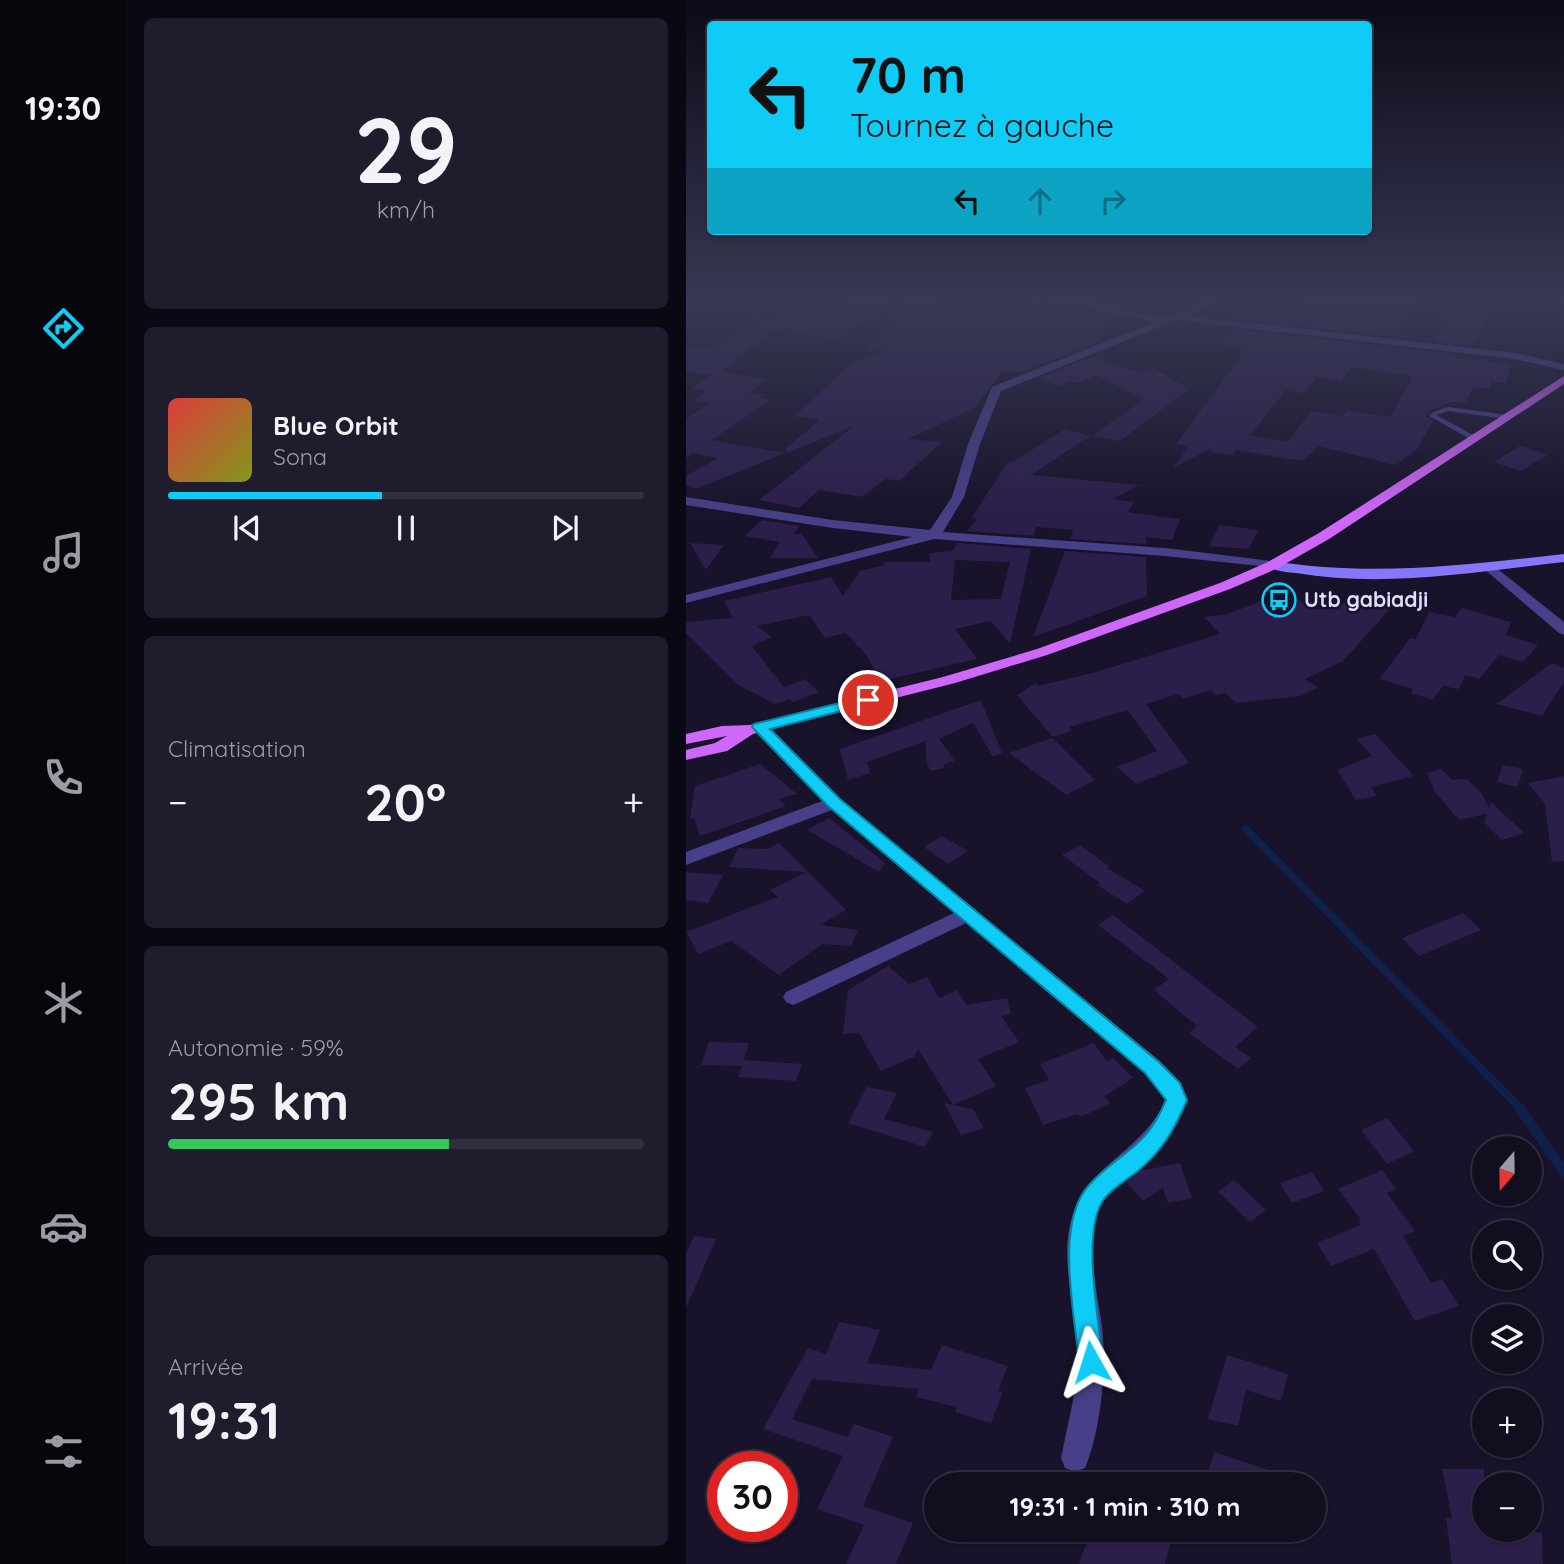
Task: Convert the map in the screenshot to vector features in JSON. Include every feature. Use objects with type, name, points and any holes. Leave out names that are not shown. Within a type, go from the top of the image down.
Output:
[{"type":"main road","points":[[686,739],[722,731],[755,728],[949,680],[1042,652],[1225,586],[1273,565],[1324,536],[1564,379]]},
{"type":"main road","points":[[686,755],[721,747],[755,728]]},
{"type":"street","points":[[686,599],[934,535],[965,480],[974,444],[996,389],[1036,373]]},
{"type":"street","points":[[686,501],[833,524],[934,535],[1165,552],[1273,565],[1306,572],[1373,576],[1564,558]]},
{"type":"street","points":[[1489,566],[1564,630]]},
{"type":"street","points":[[755,728],[834,803],[1152,1068],[1172,1088],[1177,1100],[1164,1132],[1135,1161],[1096,1192],[1086,1211],[1080,1236],[1091,1362],[1075,1458]]},
{"type":"street","points":[[686,859],[834,803]]},
{"type":"street","points":[[793,997],[966,915]]},
{"type":"lane","points":[[1474,439],[1434,414],[1448,409],[1507,417]]},
{"type":"building","points":[[698,373],[727,373],[767,379],[749,393],[764,395],[760,398],[770,400],[712,440],[785,453],[696,489],[686,485],[686,476],[718,458],[693,453],[686,458],[686,419],[711,403],[693,401],[706,390],[692,388],[711,375]]},
{"type":"building","points":[[840,373],[1001,373],[975,408],[908,439],[942,442],[899,481],[886,479],[862,497],[819,490],[799,508],[759,500],[854,426],[787,453],[785,449],[820,420],[795,416]]},
{"type":"building","points":[[1052,373],[1162,373],[1189,389],[1120,441],[1092,436],[1144,399],[1096,375],[1077,383],[1070,381],[1059,386],[1039,378]]},
{"type":"building","points":[[1228,373],[1347,373],[1341,381],[1317,377],[1304,393],[1286,390],[1250,435],[1288,442],[1311,411],[1343,416],[1347,410],[1390,417],[1413,376],[1392,373],[1509,373],[1506,383],[1491,381],[1489,388],[1474,387],[1465,403],[1452,402],[1431,410],[1426,416],[1433,421],[1417,449],[1396,465],[1318,446],[1303,461],[1236,450],[1233,455],[1210,452],[1213,447],[1173,468],[1189,446],[1176,444]]},
{"type":"building","points":[[1065,429],[1090,436],[1031,475],[1139,485],[1113,499],[1134,502],[1128,512],[1180,519],[1172,540],[1146,537],[1146,544],[1070,539],[1073,530],[1036,527],[1034,536],[967,531],[977,519],[971,518],[1008,462],[1013,462]]},
{"type":"building","points":[[1520,446],[1547,455],[1521,471],[1494,462]]},
{"type":"building","points":[[762,520],[800,526],[793,534],[802,534],[818,558],[770,558],[780,542],[745,536]]},
{"type":"building","points":[[1220,525],[1258,530],[1249,549],[1209,546]]},
{"type":"building","points":[[690,543],[724,545],[706,570]]},
{"type":"building","points":[[958,543],[1031,549],[1010,644],[991,621],[955,629],[977,659],[881,681],[867,656],[846,633],[825,638],[809,615],[757,626],[772,637],[752,646],[784,687],[805,679],[819,692],[793,702],[790,699],[775,704],[738,685],[686,633],[686,622],[733,618],[724,601],[831,577],[843,596],[860,571],[885,565],[884,562],[930,562],[930,553],[952,551]],"holes":[[[955,560],[1010,562],[1001,599],[951,600]]]},
{"type":"building","points":[[1065,551],[1146,557],[1147,596],[1033,637]]},
{"type":"building","points":[[1285,592],[1315,610],[1357,600],[1356,598],[1404,593],[1343,661],[1305,679],[1318,687],[1301,696],[1236,703],[1225,693],[1215,695],[1211,690],[1183,699],[1178,694],[1146,704],[1189,763],[1136,784],[1117,767],[1157,751],[1128,710],[1069,727],[1072,731],[1053,737],[1017,695],[1036,683],[1038,686],[1096,672],[1220,634],[1204,617],[1227,614]]},
{"type":"building","points":[[1462,608],[1511,622],[1506,635],[1538,645],[1523,662],[1499,655],[1479,679],[1465,675],[1459,689],[1443,686],[1433,700],[1411,693],[1413,689],[1380,679],[1410,638],[1416,639],[1429,612],[1455,617]]},
{"type":"building","points":[[1552,663],[1564,668],[1564,682],[1542,716],[1496,704]]},
{"type":"building","points":[[981,700],[1002,753],[993,757],[973,723],[939,739],[955,761],[944,764],[944,768],[930,771],[926,759],[926,741],[867,762],[870,773],[848,780],[840,749]]},
{"type":"building","points":[[1375,734],[1414,776],[1371,787],[1377,796],[1356,800],[1337,770],[1369,757],[1371,755],[1356,739]]},
{"type":"building","points":[[1052,738],[1095,780],[1066,795],[1009,753]]},
{"type":"building","points":[[760,764],[797,794],[779,799],[786,806],[700,836],[694,818],[690,819],[695,786]]},
{"type":"building","points":[[1503,765],[1523,769],[1518,787],[1497,782]]},
{"type":"building","points":[[1441,769],[1452,780],[1467,779],[1482,794],[1489,808],[1491,802],[1524,833],[1502,840],[1484,822],[1487,814],[1459,820],[1435,792],[1427,773]]},
{"type":"building","points":[[1564,776],[1564,861],[1552,862],[1545,804],[1528,783]]},
{"type":"building","points":[[829,818],[885,863],[879,872],[807,830]]},
{"type":"building","points":[[942,836],[968,851],[948,864],[924,847]]},
{"type":"building","points":[[779,843],[846,910],[820,925],[858,930],[851,946],[822,944],[779,975],[731,941],[698,954],[686,932],[778,897],[770,890],[806,872],[729,867],[738,848],[768,849]]},
{"type":"building","points":[[1080,845],[1109,866],[1107,868],[1145,891],[1127,904],[1097,885],[1100,883],[1062,855]]},
{"type":"building","points":[[686,872],[723,875],[708,903],[686,900]]},
{"type":"building","points":[[1463,913],[1481,930],[1419,956],[1402,938]]},
{"type":"building","points":[[1113,915],[1258,1027],[1235,1047],[1252,1058],[1238,1069],[1189,1033],[1197,1026],[1154,990],[1169,979],[1098,925]]},
{"type":"building","points":[[888,966],[909,984],[927,977],[939,998],[957,990],[967,1005],[1007,998],[1011,1014],[1001,1016],[1019,1042],[978,1059],[996,1086],[953,1105],[918,1049],[914,1057],[881,1071],[859,1033],[843,1034],[848,990]]},
{"type":"building","points":[[709,1042],[749,1043],[742,1066],[701,1065]]},
{"type":"building","points":[[1094,1043],[1107,1062],[1113,1058],[1133,1078],[1105,1096],[1110,1103],[1081,1117],[1078,1114],[1043,1125],[1025,1088],[1049,1080],[1040,1064]]},
{"type":"building","points":[[744,1060],[802,1064],[796,1081],[738,1077]]},
{"type":"building","points":[[867,1087],[897,1093],[884,1119],[933,1132],[925,1147],[848,1123]]},
{"type":"building","points":[[944,1103],[973,1109],[984,1128],[961,1135]]},
{"type":"building","points":[[1387,1118],[1414,1151],[1387,1164],[1361,1130]]},
{"type":"building","points":[[1180,1163],[1192,1198],[1168,1203],[1163,1188],[1143,1201],[1126,1182],[1143,1168],[1145,1170]]},
{"type":"building","points":[[1382,1170],[1396,1189],[1387,1193],[1415,1231],[1403,1236],[1431,1283],[1442,1279],[1459,1306],[1415,1321],[1374,1249],[1331,1266],[1317,1243],[1361,1225],[1361,1220],[1338,1189]]},
{"type":"building","points":[[1312,1172],[1324,1191],[1292,1203],[1280,1183]]},
{"type":"building","points":[[1234,1180],[1266,1210],[1250,1222],[1218,1192]]},
{"type":"building","points":[[694,1236],[716,1239],[686,1308],[686,1253]]},
{"type":"building","points":[[839,1322],[880,1330],[867,1363],[931,1370],[942,1345],[1008,1366],[998,1391],[1003,1392],[991,1423],[955,1412],[957,1407],[916,1397],[919,1389],[812,1379],[792,1419],[847,1437],[854,1424],[893,1437],[863,1506],[913,1523],[896,1564],[846,1564],[864,1525],[817,1509],[843,1456],[763,1429],[808,1348],[826,1354]]},
{"type":"building","points":[[1227,1355],[1288,1374],[1281,1401],[1246,1390],[1238,1426],[1208,1419]]},
{"type":"building","points":[[1214,1452],[1275,1472],[1208,1472]]},
{"type":"building","points":[[1442,1469],[1484,1469],[1484,1472],[1472,1472],[1472,1542],[1542,1542],[1542,1533],[1543,1564],[1452,1564],[1446,1518],[1452,1518]]},
{"type":"building","points":[[1087,1542],[1171,1542],[1165,1564],[1079,1564]]},
{"type":"waterway","points":[[1246,829],[1521,1109]]},
{"type":"waterway","points":[[1519,1107],[1564,1172]]},
{"type":"place","name":"Utb gabiadji","points":[[1279,600]]},
{"type":"route","points":[[868,700],[760,727],[834,803],[1152,1068],[1172,1088],[1177,1100],[1164,1132],[1135,1161],[1096,1192],[1086,1211],[1080,1236],[1091,1362]]}]
